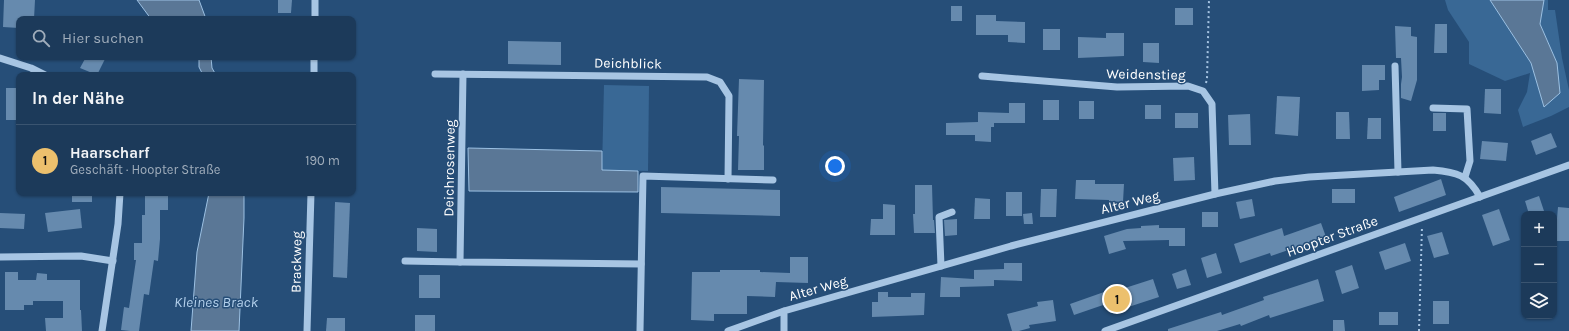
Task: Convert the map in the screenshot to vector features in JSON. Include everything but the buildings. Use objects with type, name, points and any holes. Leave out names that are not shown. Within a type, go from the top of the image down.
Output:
[{"type":"street","points":[[315,0],[315,16]]},
{"type":"street","points":[[0,58],[39,72]]},
{"type":"street","points":[[314,60],[314,72]]},
{"type":"street","points":[[1395,66],[1398,172]]},
{"type":"street","name":"Deichblick","points":[[436,74],[707,77],[720,82],[729,96],[728,179]]},
{"type":"street","name":"Deichrosenweg","points":[[460,262],[463,74]]},
{"type":"street","name":"Weidenstieg","points":[[982,76],[1117,87],[1188,86],[1203,91],[1212,104],[1215,194]]},
{"type":"street","points":[[1433,108],[1467,109],[1470,161],[1465,177],[1473,185],[1480,197]]},
{"type":"street","name":"Hoopter Straße","points":[[1105,331],[1569,165]]},
{"type":"street","name":"Alter Weg","points":[[728,331],[784,311],[1011,246],[1215,194],[1275,181],[1309,177],[1433,170],[1450,171],[1465,177]]},
{"type":"street","points":[[640,331],[643,176],[773,180]]},
{"type":"street","points":[[102,331],[113,262],[120,196]]},
{"type":"street","name":"Brackweg","points":[[307,331],[311,196]]},
{"type":"street","points":[[941,266],[940,217],[952,212]]},
{"type":"street","points":[[0,257],[81,256],[113,262]]},
{"type":"street","points":[[405,261],[641,264]]},
{"type":"street","name":"Alter Weg","points":[[784,311],[784,331]]},
{"type":"path","points":[[1203,91],[1207,79],[1209,0]]},
{"type":"path","points":[[1419,331],[1422,217]]},
{"type":"shaded area","points":[[1445,0],[1490,0],[1531,63],[1544,107],[1557,63],[1540,24],[1544,0],[1548,0],[1548,10],[1555,10],[1562,58],[1569,90],[1569,107],[1523,127],[1518,110],[1527,92],[1530,73],[1505,81],[1469,64],[1469,42],[1448,10]]},
{"type":"shaded area","points":[[604,85],[649,86],[648,171],[602,170]]},
{"type":"water","points":[[137,0],[199,0],[205,16],[149,16]]},
{"type":"water","points":[[1490,0],[1544,0],[1540,24],[1557,63],[1560,93],[1544,107],[1531,63]]},
{"type":"water","points":[[199,60],[211,60],[212,68],[214,72],[202,72],[199,67]]},
{"type":"water","points":[[468,148],[602,151],[602,170],[638,171],[638,192],[469,191]]},
{"type":"water","name":"Kleines Brack","points":[[208,196],[244,196],[239,331],[191,331],[197,252]]},
{"type":"place","name":"Haarscharf","points":[[1117,299]]}]
